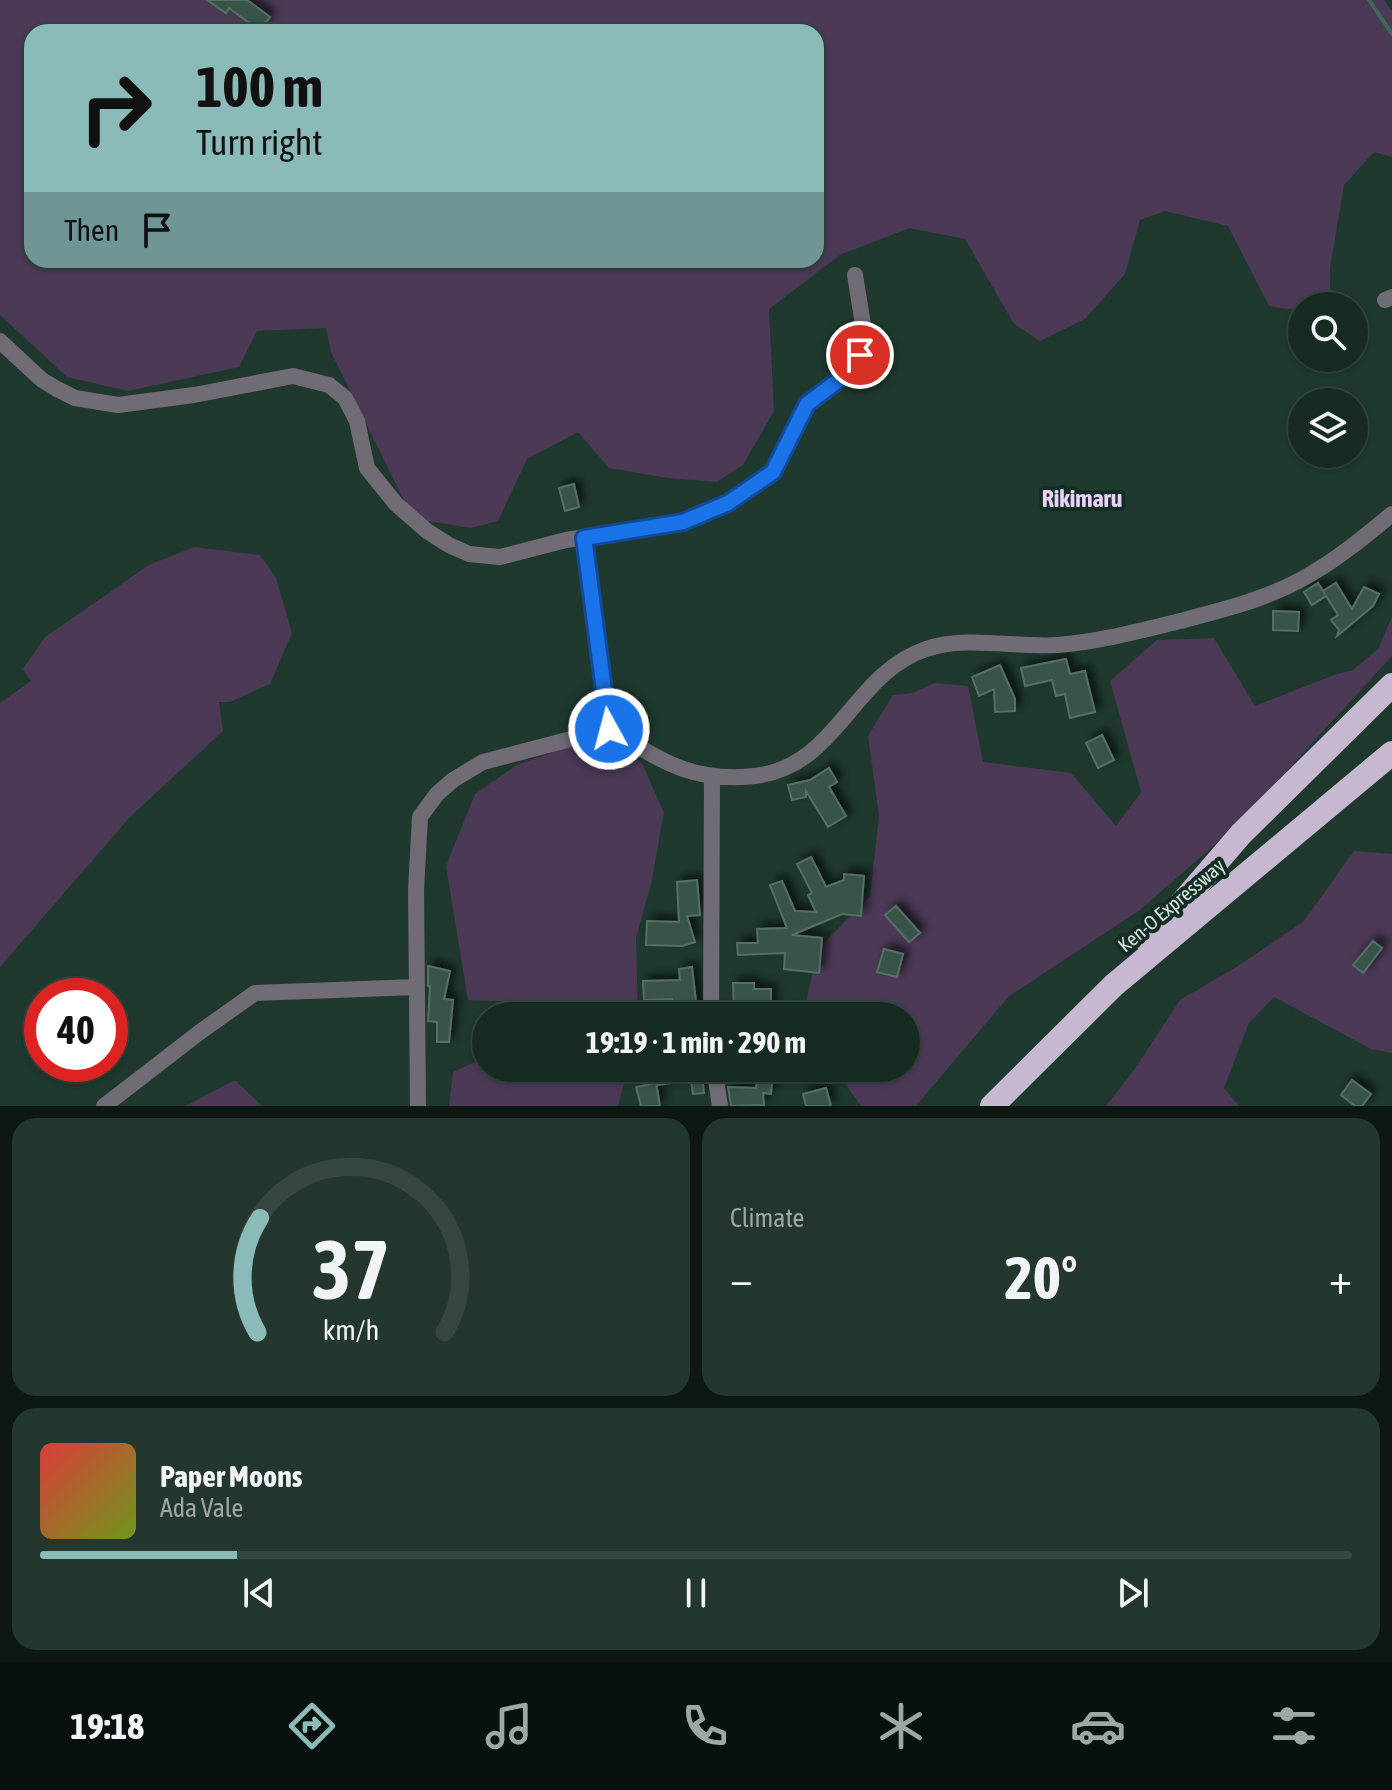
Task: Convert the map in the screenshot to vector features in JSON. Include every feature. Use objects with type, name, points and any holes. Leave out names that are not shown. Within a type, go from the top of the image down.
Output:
[{"type":"highway","points":[[1114,985],[1241,834],[1392,685]]},
{"type":"highway","name":"Ken-O Expressway","points":[[992,1106],[1114,985],[1392,753]]},
{"type":"highway","points":[[1290,837],[1392,766]]},
{"type":"street","points":[[0,341],[42,380],[57,389],[75,398],[118,405],[194,395],[293,376],[318,381],[339,390],[357,421],[367,468],[381,488],[427,531],[449,545],[469,554],[500,557],[566,540],[683,522],[728,503],[773,472],[807,404],[848,373],[860,355],[864,331],[855,275]]},
{"type":"street","points":[[418,1106],[416,987],[420,817],[453,780],[483,762],[609,729],[690,773],[758,775],[797,764],[825,741],[884,671],[925,649],[956,644],[992,643],[1030,647],[1069,644],[1134,632],[1261,598],[1307,576],[1350,548],[1392,514]]},
{"type":"street","points":[[584,538],[609,729]]},
{"type":"street","points":[[711,1002],[712,776]]},
{"type":"street","points":[[104,1106],[255,993],[416,987]]},
{"type":"street","points":[[716,1082],[720,1106]]},
{"type":"shaded area","points":[[0,0],[1384,0],[1392,11],[1392,157],[1374,152],[1344,185],[1330,268],[1330,292],[1288,292],[1288,309],[1269,306],[1228,226],[1165,211],[1140,220],[1125,274],[1085,319],[1040,341],[1014,324],[965,239],[909,228],[840,255],[824,267],[824,24],[24,24],[24,268],[823,268],[769,309],[774,411],[743,465],[717,482],[609,468],[578,432],[527,459],[498,521],[471,528],[413,519],[331,352],[326,328],[257,331],[239,367],[128,391],[67,377],[0,315]]},
{"type":"shaded area","points":[[194,547],[260,555],[276,578],[292,633],[270,684],[230,702],[219,702],[223,731],[130,817],[0,967],[0,703],[31,681],[23,669],[45,637],[149,565]]},
{"type":"shaded area","points":[[1392,617],[1392,656],[1235,827],[1140,910],[1009,996],[916,1106],[861,1106],[844,1082],[920,1082],[920,1002],[806,1002],[818,949],[870,896],[879,816],[868,736],[893,695],[913,693],[934,683],[968,686],[983,762],[1071,773],[1116,826],[1141,792],[1110,681],[1157,640],[1214,638],[1255,706],[1353,670],[1378,649]]},
{"type":"shaded area","points":[[598,736],[642,763],[664,813],[651,884],[636,938],[638,1002],[468,1000],[446,866],[475,794],[517,765]]},
{"type":"shaded area","points":[[1354,851],[1392,854],[1392,1053],[1371,1049],[1274,997],[1249,1023],[1224,1088],[1239,1106],[1106,1106],[1180,1000],[1238,966],[1304,921]]},
{"type":"shaded area","points":[[472,1063],[472,1082],[624,1082],[618,1106],[449,1106],[453,1072]]},
{"type":"shaded area","points":[[235,1080],[262,1106],[185,1106]]},
{"type":"building","points":[[207,0],[247,0],[270,17],[265,24],[251,24],[229,8],[226,13]]},
{"type":"building","points":[[574,484],[579,507],[565,511],[559,488]]},
{"type":"building","points":[[1318,583],[1323,591],[1336,583],[1352,609],[1364,587],[1379,594],[1373,606],[1337,636],[1339,630],[1331,620],[1338,615],[1326,596],[1312,605],[1304,592]]},
{"type":"building","points":[[1273,611],[1299,612],[1298,631],[1273,630]]},
{"type":"building","points":[[1066,659],[1070,674],[1085,671],[1095,712],[1070,718],[1065,694],[1056,696],[1052,680],[1025,686],[1021,668]]},
{"type":"building","points":[[1000,665],[1015,699],[1015,711],[995,712],[994,689],[979,696],[972,677]]},
{"type":"building","points":[[1102,735],[1114,760],[1098,768],[1086,743]]},
{"type":"building","points":[[829,768],[837,782],[829,787],[846,816],[828,827],[806,791],[806,797],[792,800],[788,785],[810,780]]},
{"type":"building","points":[[811,857],[826,887],[844,880],[844,874],[864,876],[861,916],[842,914],[792,935],[822,938],[819,973],[784,969],[785,953],[738,955],[737,943],[758,943],[757,929],[787,928],[770,885],[782,881],[795,911],[816,912],[808,895],[812,893],[797,864]]},
{"type":"building","points":[[697,880],[700,915],[687,916],[695,942],[682,946],[646,945],[647,921],[679,922],[677,882]]},
{"type":"building","points":[[896,906],[920,933],[909,942],[885,915]]},
{"type":"building","points":[[1373,941],[1382,948],[1363,973],[1353,965]]},
{"type":"building","points":[[884,949],[903,954],[897,977],[877,972]]},
{"type":"building","points":[[428,966],[450,971],[444,999],[453,1000],[449,1042],[437,1042],[437,1022],[428,1021]]},
{"type":"building","points":[[692,967],[696,1002],[644,1000],[643,981],[680,980],[679,969]]},
{"type":"building","points":[[733,983],[754,983],[754,989],[771,989],[771,1002],[734,1002]]},
{"type":"building","points":[[1352,1080],[1371,1094],[1362,1106],[1355,1106],[1341,1095]]},
{"type":"building","points":[[691,1082],[703,1082],[704,1093],[693,1094]]},
{"type":"building","points":[[757,1082],[772,1082],[771,1094],[763,1093],[764,1105],[731,1106],[728,1087],[756,1088]]},
{"type":"building","points":[[656,1083],[660,1106],[641,1106],[636,1087]]},
{"type":"building","points":[[826,1088],[831,1106],[806,1106],[803,1094]]},
{"type":"waterway","points":[[1369,0],[1392,34]]},
{"type":"district","name":"Rikimaru","points":[[1082,498]]},
{"type":"route","points":[[609,729],[584,538],[683,522],[728,503],[773,472],[807,404],[848,373],[860,355]]}]
